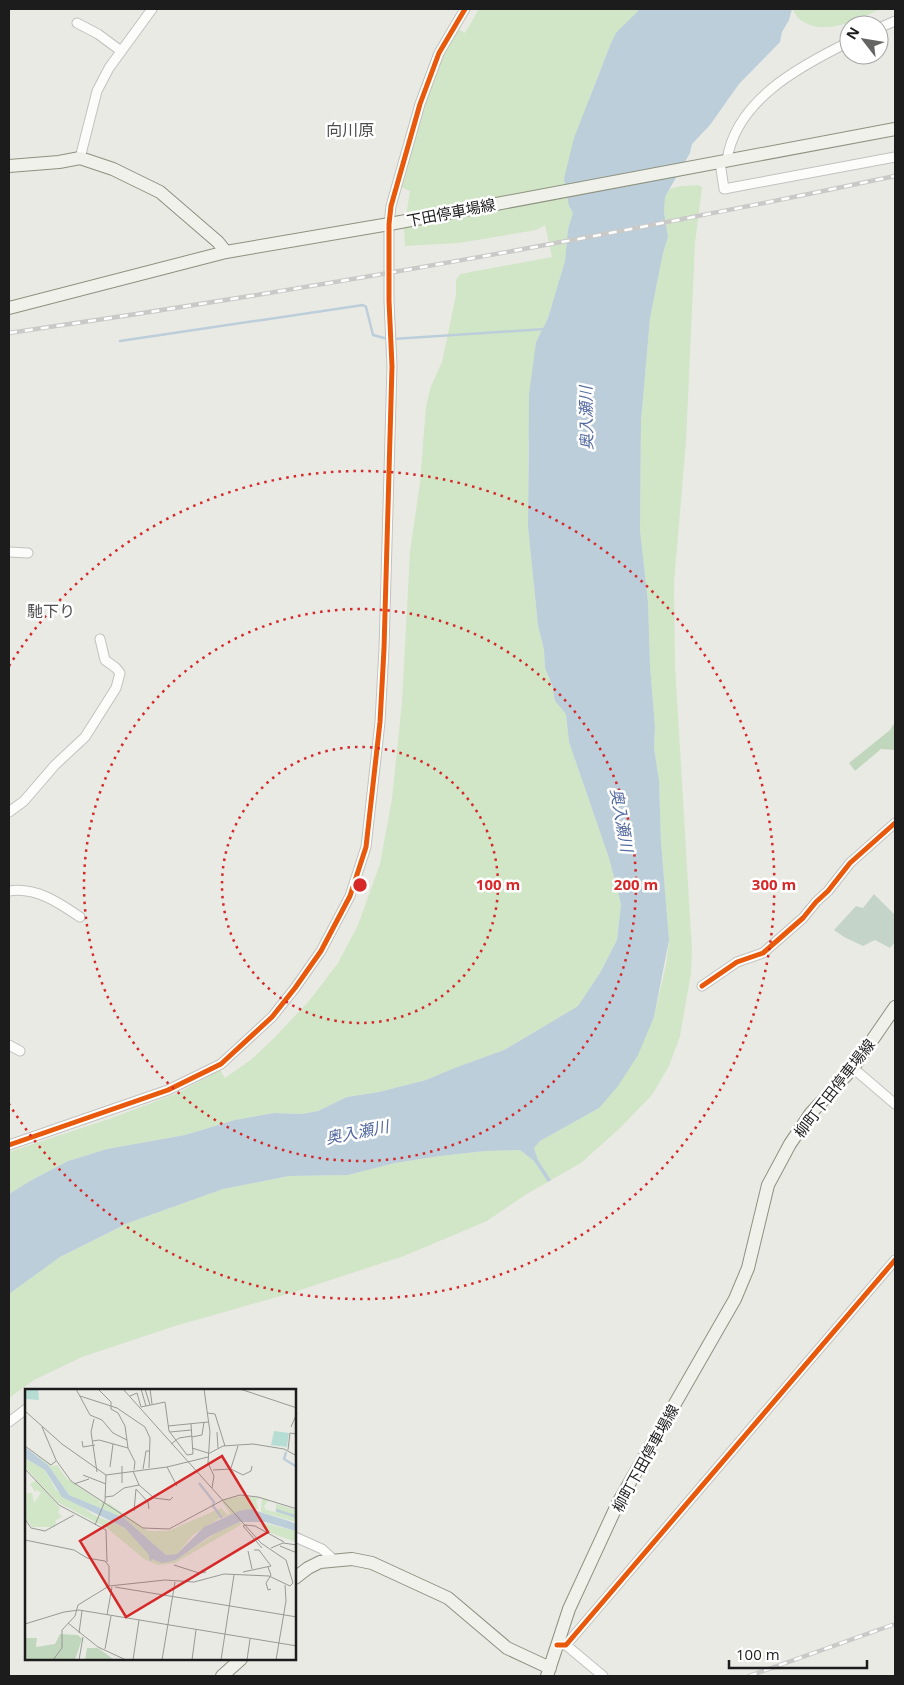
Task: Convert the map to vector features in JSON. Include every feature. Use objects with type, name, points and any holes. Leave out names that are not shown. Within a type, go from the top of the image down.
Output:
[{"type":"main road","name":"下田停車場線","points":[[9,308],[226,252],[895,130]]},
{"type":"main road","points":[[9,166],[59,162],[80,158],[121,172],[160,192],[211,236],[226,252]]},
{"type":"main road","name":"柳町下田停車場線","points":[[296,1577],[320,1562],[352,1559],[372,1563],[448,1598],[507,1648],[549,1672],[561,1645],[570,1609],[618,1503],[735,1299],[748,1268],[768,1185],[790,1144],[811,1113],[853,1068],[895,1006]]},
{"type":"main road","points":[[222,1676],[239,1660]]},
{"type":"street","points":[[80,158],[97,91],[109,68],[152,9]]},
{"type":"street","points":[[9,1145],[168,1090],[221,1064],[272,1017],[295,988],[321,951],[350,896],[366,847],[380,722],[384,649],[392,366],[388,301],[392,206],[420,104],[439,54],[465,9]]},
{"type":"street","points":[[76,23],[98,34],[121,51]]},
{"type":"street","points":[[839,48],[780,80],[757,102],[740,125],[730,145],[718,162],[724,189],[895,157]]},
{"type":"street","points":[[9,552],[28,554]]},
{"type":"street","points":[[9,812],[24,801],[55,765],[85,737],[116,688],[120,673],[105,660],[100,639]]},
{"type":"street","points":[[702,986],[737,962],[763,953],[803,918],[816,902],[828,892],[850,863],[895,823]]},
{"type":"street","points":[[9,891],[17,890],[38,893],[56,901],[80,917]]},
{"type":"street","points":[[9,1045],[20,1052]]},
{"type":"street","points":[[853,1068],[895,1104]]},
{"type":"street","points":[[603,1676],[561,1645],[895,1260]]},
{"type":"street","points":[[9,1422],[25,1410]]},
{"type":"street","points":[[296,1539],[322,1549],[334,1560]]},
{"type":"green space","points":[[479,9],[640,9],[617,33],[611,43],[589,99],[569,206],[573,213],[568,229],[565,261],[548,318],[536,342],[528,447],[528,527],[538,625],[544,650],[545,668],[552,685],[555,701],[566,714],[569,742],[609,858],[621,904],[617,940],[600,973],[578,1006],[504,1050],[426,1080],[379,1092],[347,1097],[318,1111],[302,1114],[274,1113],[235,1120],[185,1135],[107,1149],[68,1161],[9,1194],[9,1152],[109,1119],[178,1093],[220,1070],[225,1078],[252,1059],[309,1001],[338,963],[358,925],[380,864],[392,799],[402,702],[410,551],[420,483],[426,406],[431,386],[442,362],[456,295],[456,280],[460,274],[552,257],[545,225],[536,230],[459,243],[405,246],[404,230],[410,191],[401,187],[423,105],[438,66],[458,29],[465,33]]},
{"type":"green space","points":[[792,9],[881,9],[866,15],[839,15],[839,26],[832,27],[812,25],[798,17]]},
{"type":"green space","points":[[698,185],[702,187],[695,243],[686,442],[674,583],[675,665],[692,950],[691,973],[680,1036],[669,1066],[652,1095],[619,1129],[581,1163],[551,1180],[538,1160],[534,1148],[540,1141],[599,1108],[654,1017],[666,964],[669,940],[661,842],[659,780],[654,748],[655,727],[650,666],[648,602],[640,530],[641,421],[650,318],[668,237],[664,211],[665,197],[670,189]]},
{"type":"green space","points":[[895,722],[895,750],[881,749],[855,771],[849,763],[890,730]]},
{"type":"green space","points":[[874,894],[895,915],[895,942],[890,948],[875,940],[863,946],[834,930],[856,906],[863,908]]},
{"type":"green space","points":[[520,1150],[534,1161],[548,1182],[487,1221],[404,1256],[291,1293],[175,1326],[82,1357],[34,1380],[9,1398],[9,1294],[60,1257],[128,1223],[223,1189],[289,1176],[348,1175],[395,1163],[440,1156],[485,1151]]},
{"type":"water","name":"奥入瀬川","points":[[640,9],[792,9],[789,20],[782,32],[780,42],[739,84],[710,125],[692,144],[690,153],[665,197],[664,212],[668,237],[650,318],[641,421],[640,530],[648,602],[650,666],[655,727],[654,748],[659,780],[661,842],[669,940],[654,1017],[638,1055],[618,1086],[599,1108],[540,1141],[534,1148],[538,1160],[551,1180],[548,1182],[534,1161],[520,1150],[485,1151],[440,1156],[395,1163],[348,1175],[289,1176],[223,1189],[128,1223],[60,1257],[9,1294],[9,1194],[30,1181],[68,1161],[107,1149],[185,1135],[235,1120],[274,1113],[302,1114],[318,1111],[347,1097],[379,1092],[426,1080],[504,1050],[578,1006],[600,973],[617,940],[621,904],[609,858],[569,742],[566,714],[555,701],[552,685],[545,668],[544,650],[538,625],[528,527],[529,394],[536,342],[548,318],[565,261],[568,229],[573,213],[569,206],[564,179],[574,138],[616,33]]},
{"type":"waterway","points":[[120,341],[363,305],[366,307],[373,335],[388,339]]},
{"type":"waterway","points":[[393,339],[545,329]]},
{"type":"railway","points":[[9,333],[232,299],[454,262],[675,221],[895,176]]},
{"type":"railway","points":[[749,1676],[895,1624]]},
{"type":"cycle path","points":[[9,1145],[168,1090],[221,1064],[272,1017],[295,988],[321,951],[350,896],[366,847],[380,722],[384,649],[392,366],[389,301],[389,224],[391,206],[420,104],[439,53],[465,9]]},
{"type":"cycle path","points":[[702,986],[737,962],[763,953],[803,918],[850,863],[895,823]]},
{"type":"cycle path","points":[[557,1645],[566,1645],[895,1260]]},
{"type":"district","name":"向川原","points":[[350,130]]},
{"type":"district","name":"馳下り","points":[[51,611]]}]
